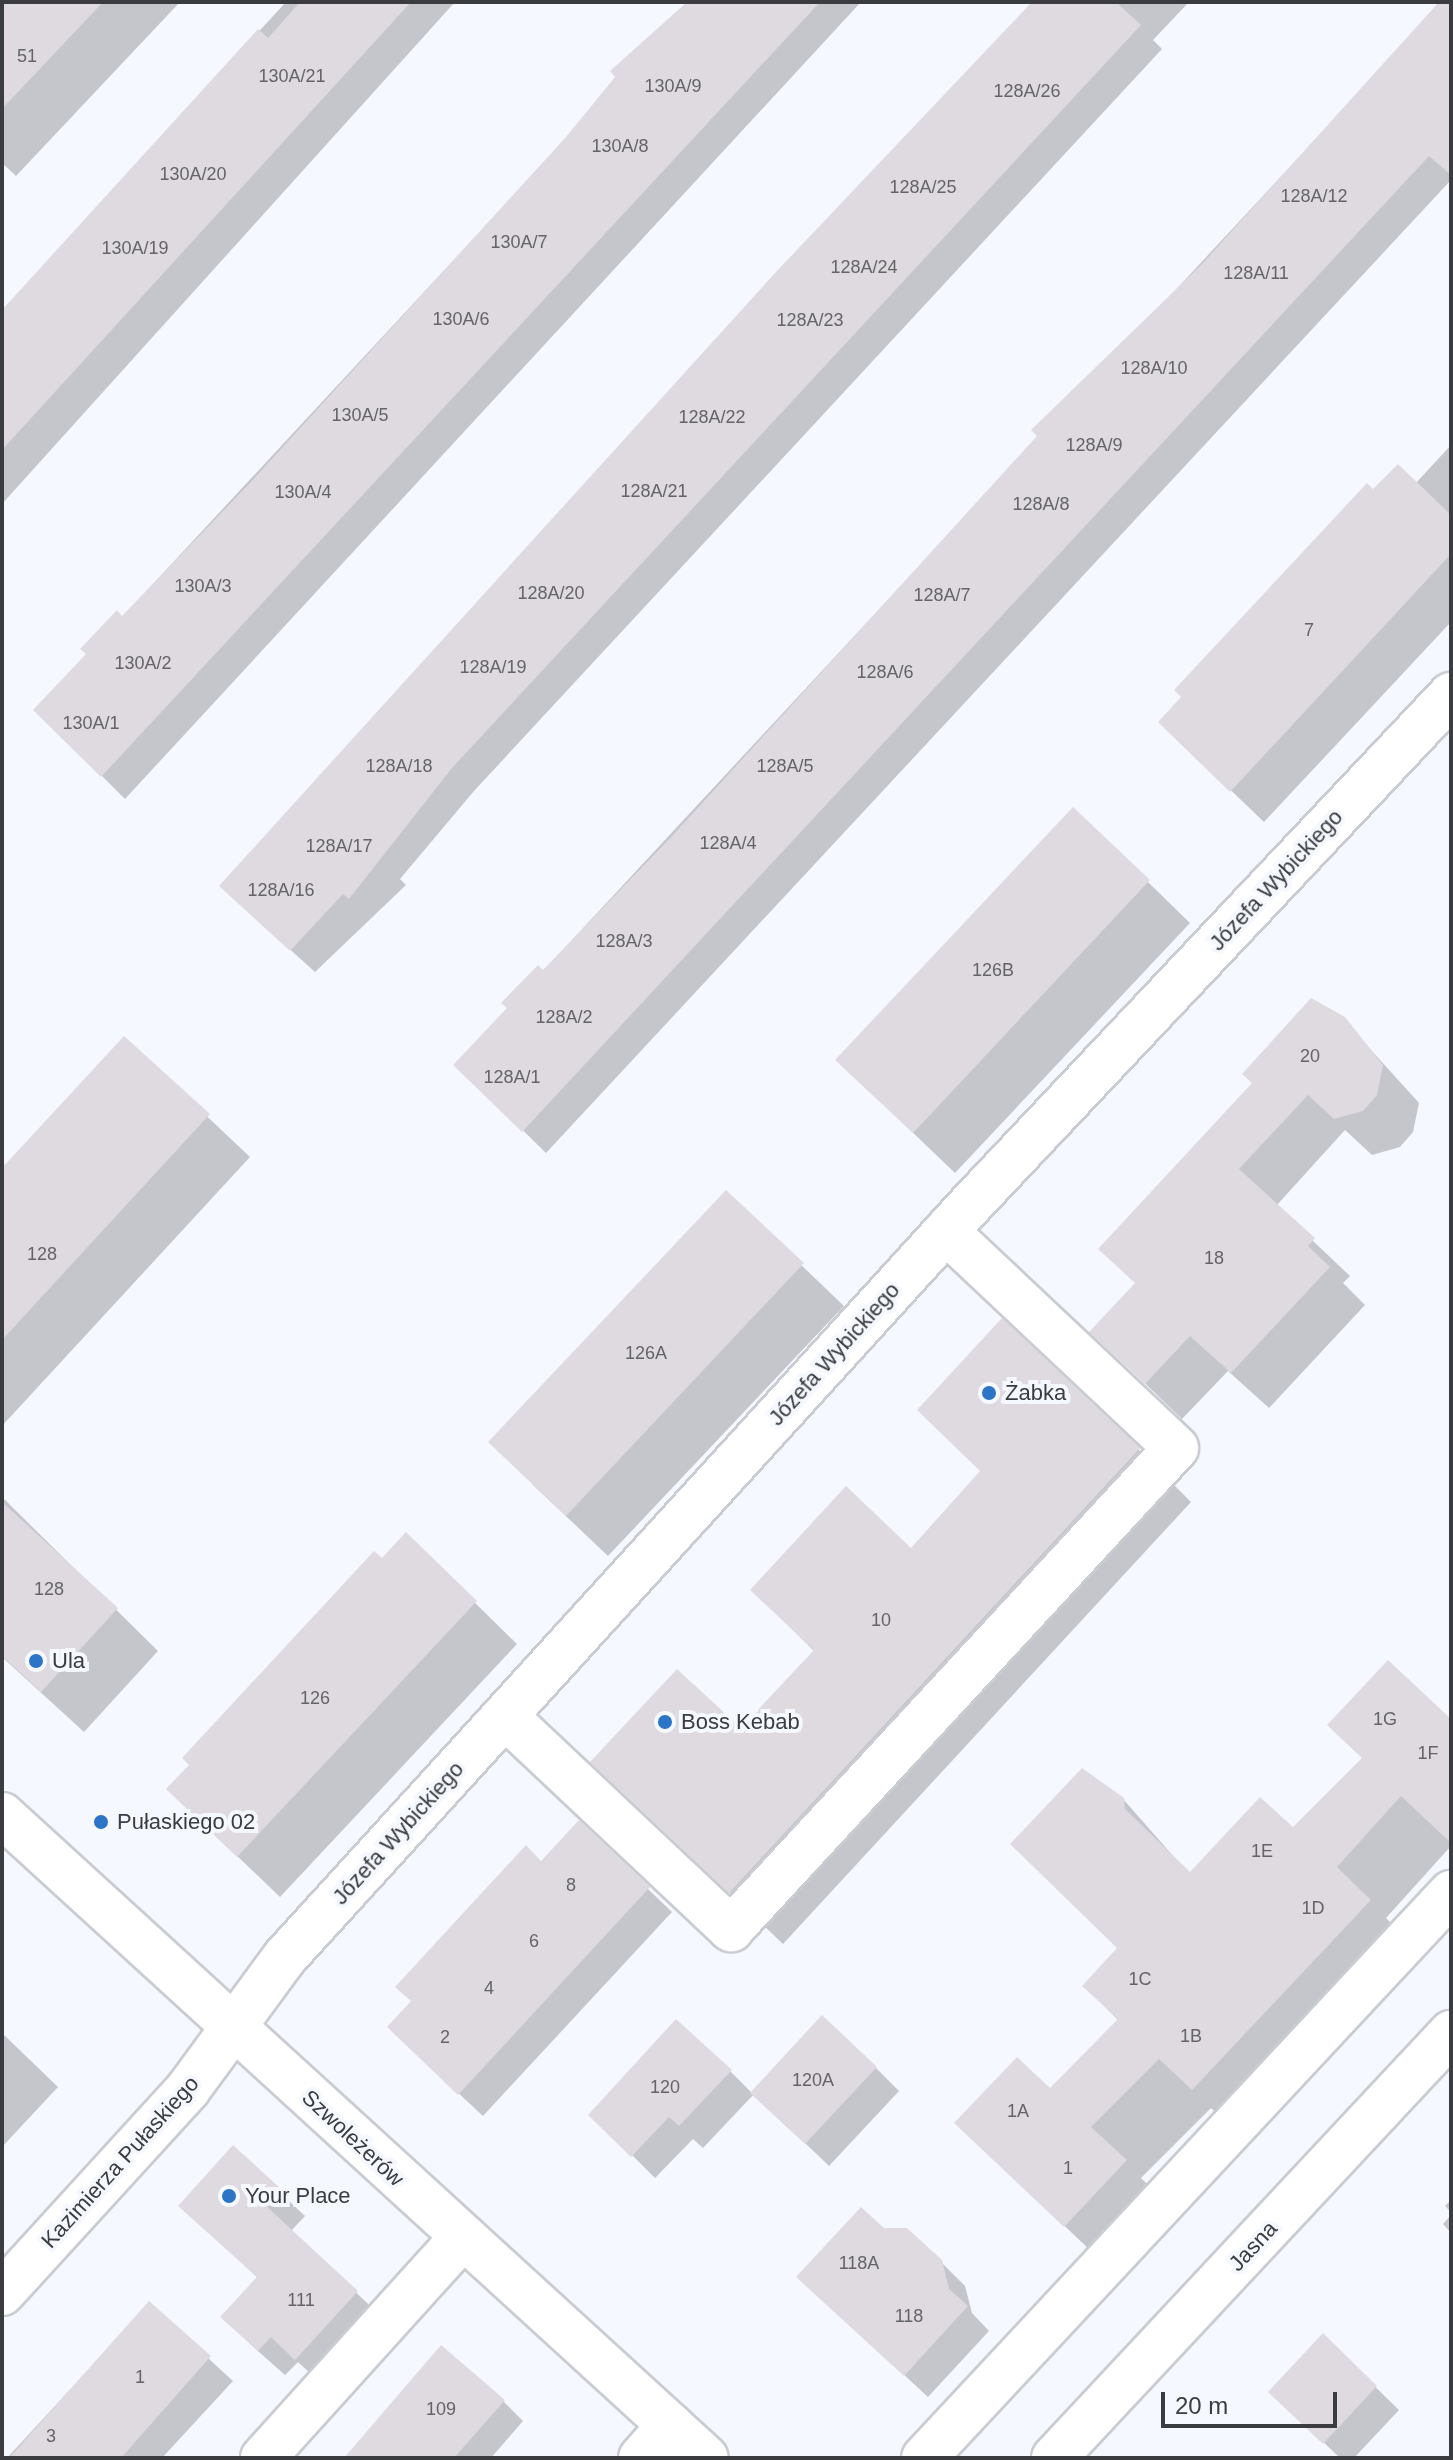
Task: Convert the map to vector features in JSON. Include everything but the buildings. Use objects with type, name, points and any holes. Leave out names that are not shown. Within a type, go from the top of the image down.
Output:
[{"type":"street","name":"Józefa Wybickiego","points":[[233,2028],[285,1957],[946,1231],[1451,695]]},
{"type":"street","points":[[505,1716],[731,1929],[1176,1448],[946,1231]]},
{"type":"street","name":"Szwoleżerów","points":[[2,1815],[691,2448]]},
{"type":"street","points":[[925,2458],[1451,1893]]},
{"type":"street","name":"Kazimierza Pułaskiego","points":[[2,2293],[188,2089],[233,2028]]},
{"type":"street","name":"Jasna","points":[[1054,2458],[1451,2033]]},
{"type":"street","points":[[263,2458],[462,2238]]},
{"type":"street","points":[[641,2458],[691,2448]]},
{"type":"place","name":"Żabka","points":[[989,1393]]},
{"type":"place","name":"Ula","points":[[36,1661]]},
{"type":"place","name":"Boss Kebab","points":[[665,1722]]},
{"type":"place","name":"Pułaskiego 02","points":[[101,1822]]},
{"type":"place","name":"Your Place","points":[[229,2196]]}]
